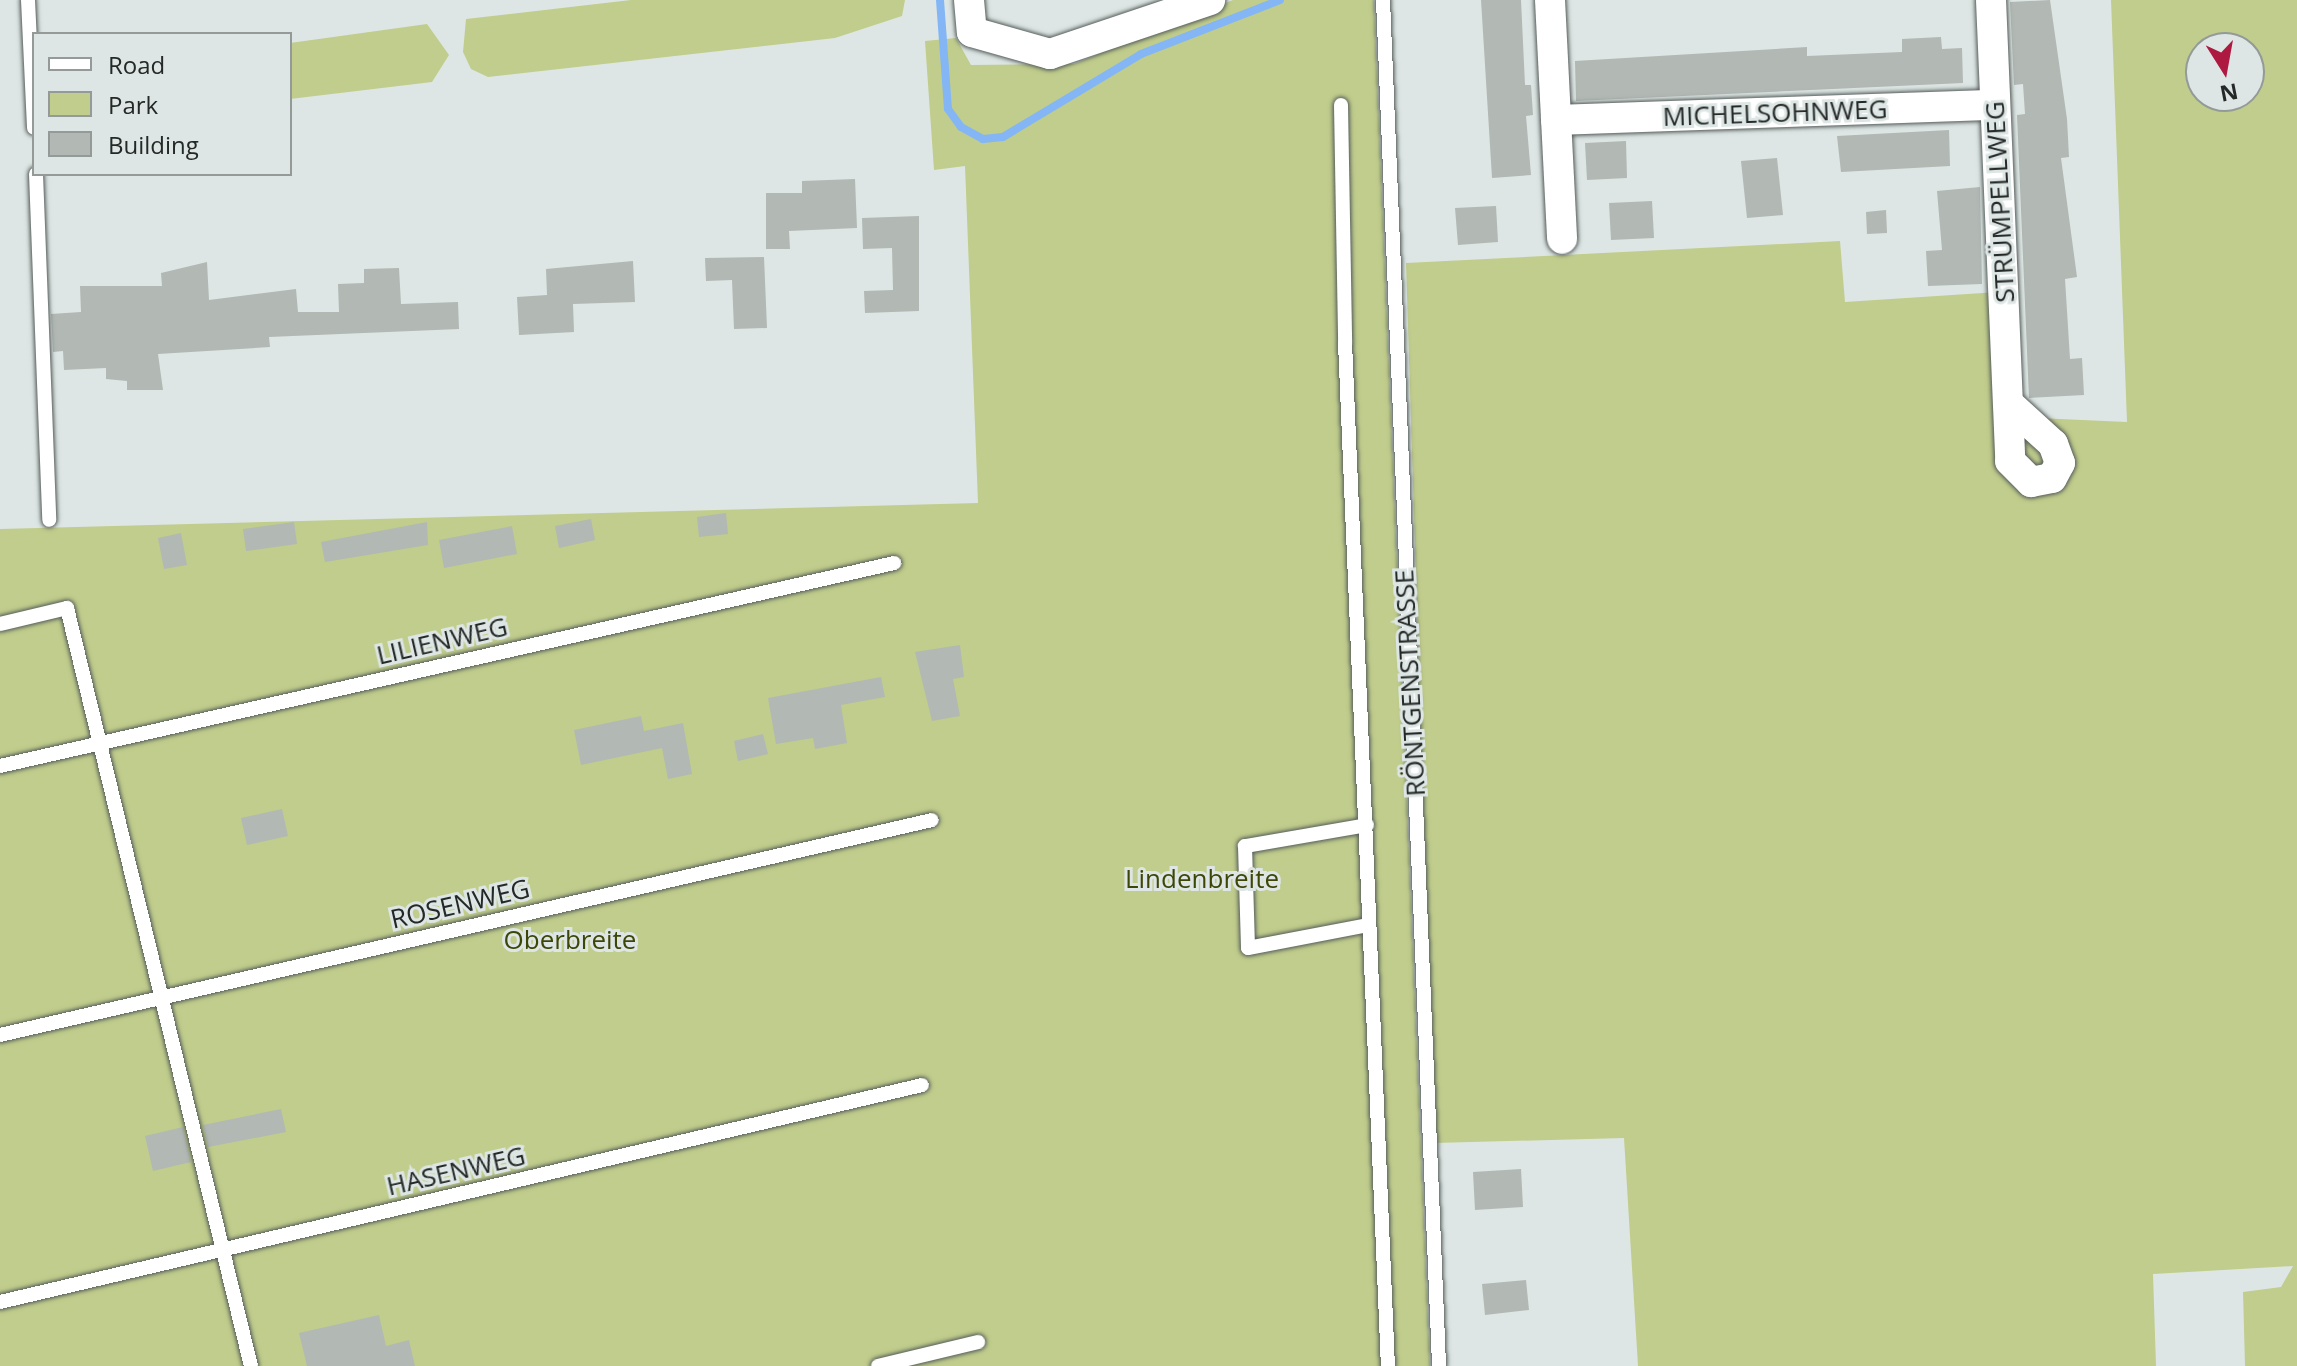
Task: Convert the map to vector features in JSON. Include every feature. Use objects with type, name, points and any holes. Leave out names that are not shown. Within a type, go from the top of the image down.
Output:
[{"type":"street","points":[[969,0],[972,32],[1050,54],[1210,0]]},
{"type":"street","points":[[1550,0],[1562,239]]},
{"type":"street","name":"STRÜMPELLWEG","points":[[1991,0],[2009,404]]},
{"type":"street","name":"MICHELSOHNWEG","points":[[1556,120],[1995,105]]},
{"type":"lane","points":[[28,0],[32,85]]},
{"type":"lane","name":"RÖNTGENSTRASSE","points":[[1383,0],[1439,1366]]},
{"type":"lane","points":[[1341,105],[1345,342],[1388,1366]]},
{"type":"lane","points":[[36,176],[49,520]]},
{"type":"lane","name":"LILIENWEG","points":[[0,766],[894,563]]},
{"type":"lane","points":[[0,624],[67,608],[251,1366]]},
{"type":"lane","name":"ROSENWEG","points":[[0,1035],[932,820]]},
{"type":"lane","points":[[1367,825],[1245,846],[1248,948],[1369,925]]},
{"type":"lane","name":"HASENWEG","points":[[0,1302],[922,1085]]},
{"type":"lane","points":[[878,1366],[978,1342]]},
{"type":"green space","points":[[631,0],[905,0],[902,16],[835,38],[488,77],[471,69],[463,52],[466,19]]},
{"type":"green space","name":"Oberbreite","points":[[1233,0],[1374,0],[1430,1366],[0,1366],[0,529],[978,503],[965,166],[934,170],[925,41],[956,38],[971,65],[1074,64]]},
{"type":"green space","points":[[2111,0],[2297,0],[2297,1366],[2245,1366],[2243,1292],[2281,1287],[2293,1266],[2153,1274],[2156,1366],[1638,1366],[1624,1138],[1434,1143],[1406,263],[1840,241],[1845,302],[1998,292],[1996,416],[2127,422]]},
{"type":"green space","points":[[427,24],[449,55],[432,82],[292,99],[292,43]]},
{"type":"building","points":[[1481,0],[1521,0],[1525,85],[1531,85],[1533,115],[1526,116],[1531,175],[1492,178]]},
{"type":"building","points":[[2050,0],[2067,119],[2069,157],[2061,158],[2077,277],[2065,279],[2070,359],[2082,358],[2084,395],[2029,398],[2017,115],[2025,114],[2023,84],[2014,85],[2010,2]]},
{"type":"building","points":[[1941,37],[1942,49],[1962,48],[1963,83],[1576,101],[1575,61],[1807,47],[1807,56],[1902,52],[1902,39]]},
{"type":"building","points":[[1949,130],[1950,166],[1841,172],[1837,136]]},
{"type":"building","points":[[1626,141],[1627,178],[1587,180],[1585,143]]},
{"type":"building","points":[[1777,158],[1783,215],[1747,218],[1741,161]]},
{"type":"building","points":[[855,179],[857,228],[789,231],[790,249],[766,249],[766,193],[802,193],[802,181]]},
{"type":"building","points":[[1980,187],[1982,284],[1928,286],[1926,251],[1942,250],[1937,191]]},
{"type":"building","points":[[1652,201],[1654,238],[1611,240],[1609,203]]},
{"type":"building","points":[[1496,206],[1498,242],[1458,245],[1455,208]]},
{"type":"building","points":[[1886,210],[1887,233],[1867,234],[1866,212]]},
{"type":"building","points":[[919,216],[919,311],[865,313],[864,291],[893,290],[892,248],[863,249],[862,218]]},
{"type":"building","points":[[764,257],[767,328],[734,329],[732,280],[706,281],[705,258]]},
{"type":"building","points":[[633,261],[635,302],[573,304],[574,332],[519,335],[517,297],[547,295],[546,269]]},
{"type":"building","points":[[207,262],[209,300],[296,289],[298,312],[339,312],[338,284],[364,283],[364,269],[399,268],[401,304],[458,302],[459,329],[269,337],[270,347],[158,354],[163,390],[127,390],[127,381],[106,379],[106,368],[64,370],[63,351],[53,352],[51,314],[81,312],[80,286],[162,286],[161,273]]},
{"type":"building","points":[[726,513],[728,534],[699,537],[697,517]]},
{"type":"building","points":[[591,519],[595,540],[559,548],[555,526]]},
{"type":"building","points":[[294,522],[297,544],[246,551],[243,529]]},
{"type":"building","points":[[427,522],[428,545],[325,562],[321,542]]},
{"type":"building","points":[[512,526],[517,554],[444,568],[439,540]]},
{"type":"building","points":[[181,533],[187,565],[164,569],[158,538]]},
{"type":"building","points":[[960,645],[964,677],[953,679],[960,716],[932,721],[915,652]]},
{"type":"building","points":[[881,677],[885,697],[841,705],[847,743],[815,749],[813,738],[776,744],[768,698]]},
{"type":"building","points":[[641,716],[644,731],[683,723],[692,774],[668,779],[662,748],[581,765],[574,730]]},
{"type":"building","points":[[763,734],[768,754],[738,761],[734,741]]},
{"type":"building","points":[[282,809],[288,836],[247,845],[241,818]]},
{"type":"building","points":[[281,1109],[286,1132],[208,1147],[203,1125]]},
{"type":"building","points":[[183,1127],[191,1162],[153,1171],[145,1136]]},
{"type":"building","points":[[1521,1169],[1523,1207],[1475,1210],[1473,1172]]},
{"type":"building","points":[[1526,1280],[1529,1310],[1485,1315],[1482,1284]]},
{"type":"building","points":[[379,1315],[386,1346],[409,1340],[415,1366],[307,1366],[299,1333]]},
{"type":"waterway","points":[[940,0],[948,109],[961,127],[983,139],[1003,137],[1141,54],[1280,0]]},
{"type":"park label","name":"Lindenbreite","points":[[1202,879]]}]
